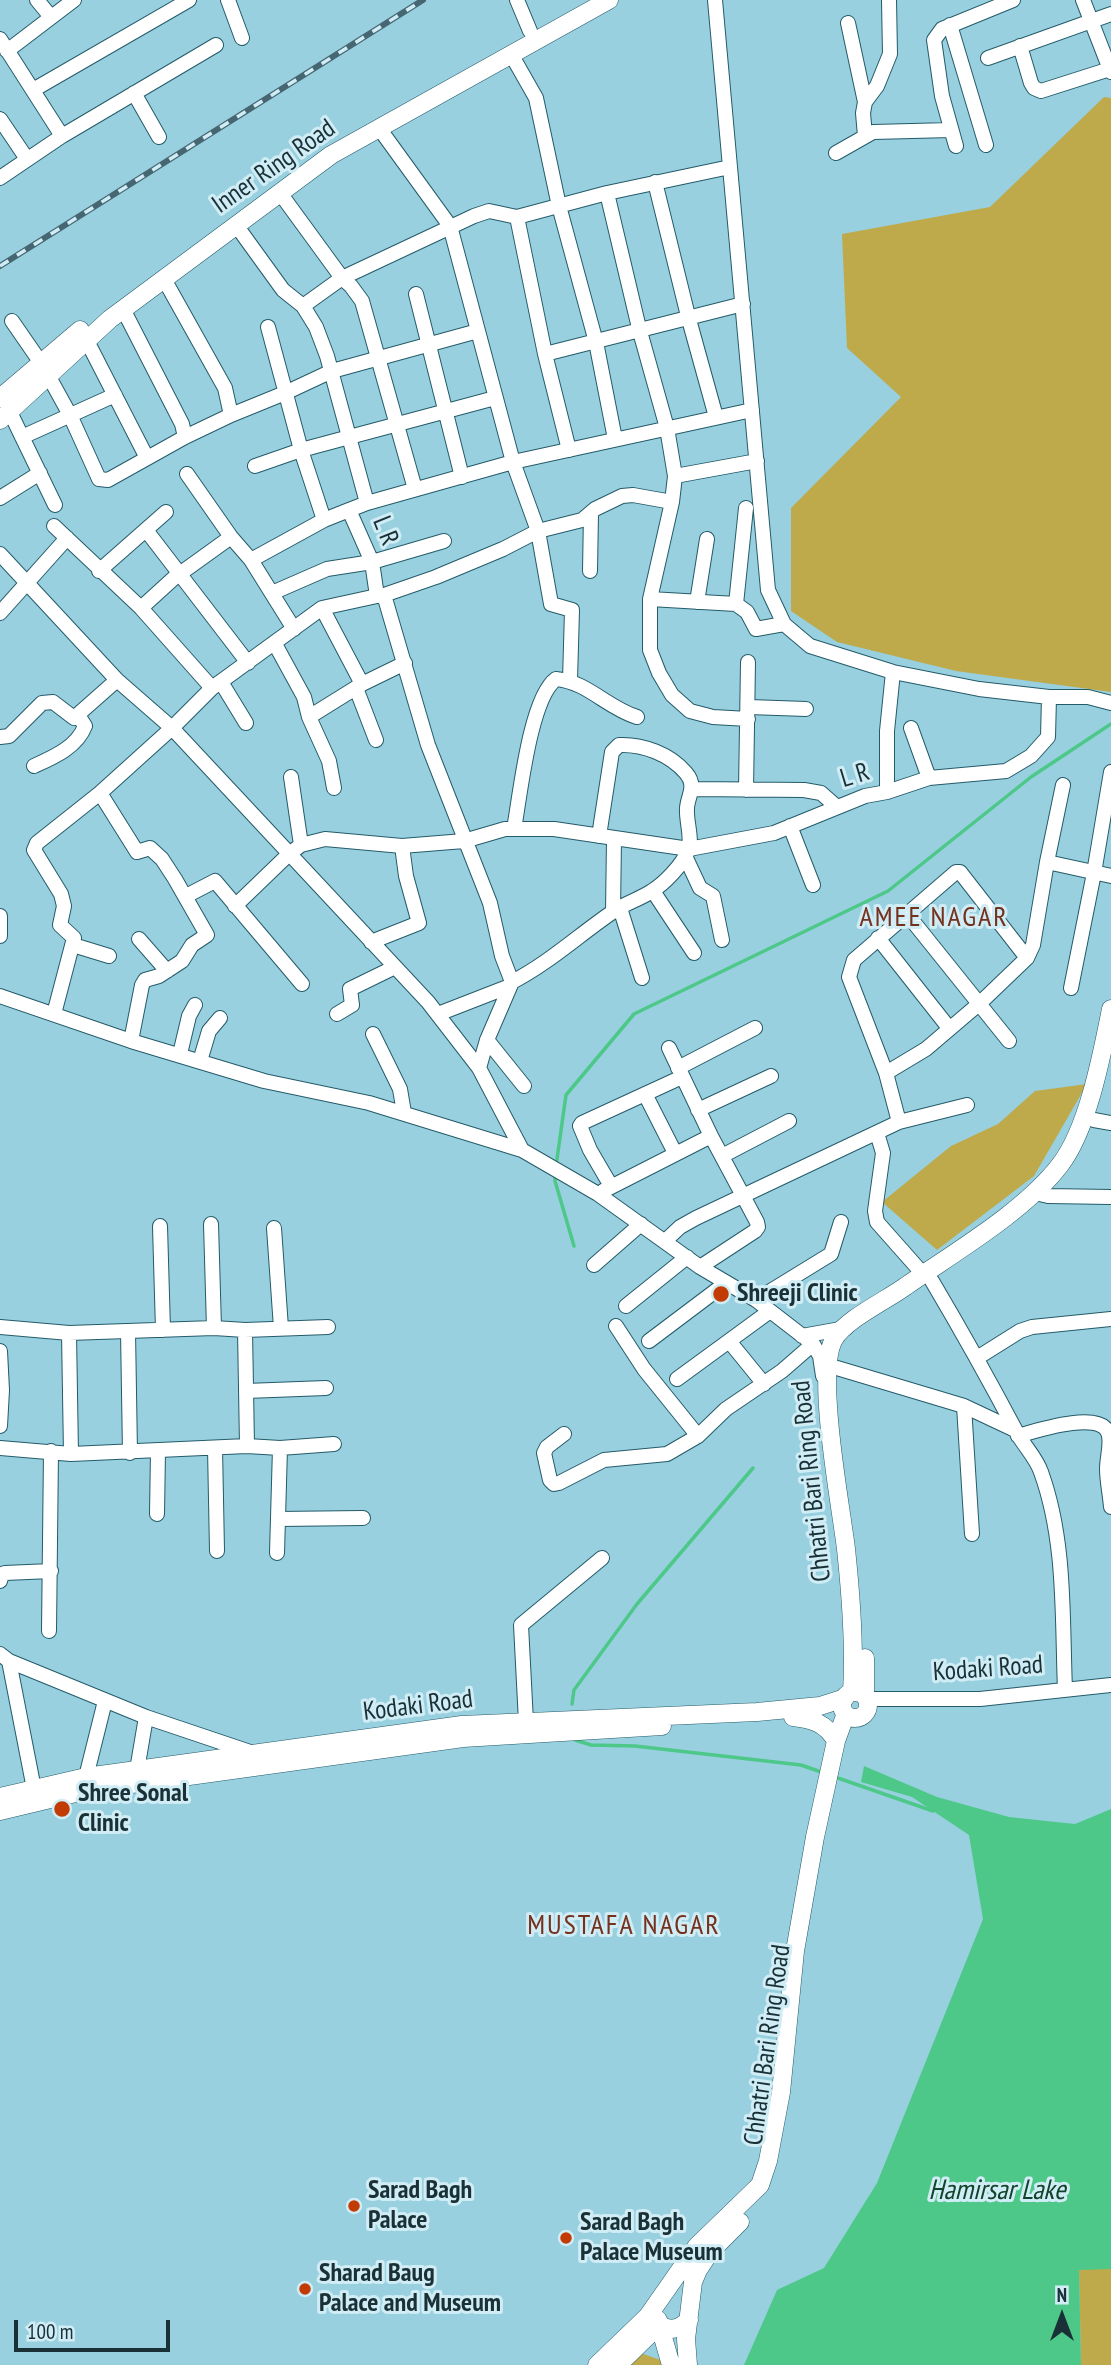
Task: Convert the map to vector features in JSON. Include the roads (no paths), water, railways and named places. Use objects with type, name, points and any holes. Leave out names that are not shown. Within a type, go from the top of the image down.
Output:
[{"type":"main road","name":"Inner Ring Road","points":[[2,405],[44,369],[103,310],[324,145],[585,0]]},
{"type":"main road","name":"Inner Ring Road","points":[[44,369],[331,155],[609,0]]},
{"type":"main road","name":"Chhatri Bari Ring Road","points":[[1042,1195],[1062,1163],[1084,1116],[1102,1055],[1111,1009]]},
{"type":"main road","name":"Chhatri Bari Ring Road","points":[[688,2365],[686,2339],[693,2282],[698,2270],[710,2252],[769,2190],[778,2164],[791,2093],[806,1952],[826,1839],[865,1658],[857,1549],[846,1471],[837,1368],[844,1345],[859,1329],[1042,1195],[1071,1169],[1102,1121],[1111,1063]]},
{"type":"main road","name":"Chhatri Bari Ring Road","points":[[597,2365],[648,2316],[697,2246],[760,2185],[768,2161],[780,2092],[795,1951],[815,1837],[836,1741],[855,1704],[846,1551],[826,1367],[834,1339],[853,1320],[928,1278]]},
{"type":"main road","name":"Kodaki Road","points":[[0,1811],[88,1790],[463,1738],[793,1717],[855,1704]]},
{"type":"main road","name":"Kodaki Road","points":[[0,1797],[86,1777],[462,1725],[757,1712],[855,1704]]},
{"type":"main road","name":"Kodaki Road","points":[[793,1717],[820,1723],[831,1731],[836,1741]]},
{"type":"main road","points":[[663,2295],[657,2312],[671,2365]]},
{"type":"main road","points":[[659,2325],[669,2330],[689,2320]]},
{"type":"main road","points":[[618,2365],[659,2325]]},
{"type":"street","points":[[37,0],[51,17]]},
{"type":"street","points":[[62,136],[4,45],[74,0]]},
{"type":"street","points":[[33,90],[189,0]]},
{"type":"street","points":[[228,0],[242,38]]},
{"type":"street","points":[[517,0],[530,31]]},
{"type":"street","points":[[715,0],[768,590],[784,624],[810,646],[893,672],[979,689],[1048,697],[1087,697],[1111,703]]},
{"type":"street","points":[[864,102],[877,86],[890,54],[889,0]]},
{"type":"street","points":[[956,146],[942,96],[933,45],[937,33],[950,24],[1013,0]]},
{"type":"street","points":[[1020,46],[1034,88],[1041,91],[1110,66],[1083,0]]},
{"type":"street","points":[[988,58],[1111,14]]},
{"type":"street","points":[[848,23],[864,102],[865,136]]},
{"type":"street","points":[[950,24],[986,145]]},
{"type":"street","points":[[0,178],[62,136],[216,45]]},
{"type":"street","points":[[511,54],[536,98],[559,206],[596,342],[615,439]]},
{"type":"street","points":[[134,93],[159,137]]},
{"type":"street","points":[[0,119],[27,159]]},
{"type":"street","points":[[379,128],[450,226],[513,462],[538,531],[551,604],[572,610],[570,680]]},
{"type":"street","points":[[836,153],[865,136],[885,131],[951,130]]},
{"type":"street","points":[[303,306],[342,278],[450,226],[489,211],[517,217],[607,193],[730,167]]},
{"type":"street","points":[[655,182],[716,417]]},
{"type":"street","points":[[280,192],[342,278],[362,301],[415,489]]},
{"type":"street","points":[[607,193],[639,328],[667,428],[675,476],[672,502],[650,599],[650,650],[672,695],[690,711],[713,717],[806,709]]},
{"type":"street","points":[[517,217],[545,354],[569,450]]},
{"type":"street","name":"L R","points":[[236,225],[283,289],[303,306],[316,327],[332,370],[367,503],[349,510],[372,562],[380,596],[405,663],[428,745],[489,903],[511,984]]},
{"type":"street","points":[[164,279],[225,387],[231,415]]},
{"type":"street","points":[[416,295],[462,477]]},
{"type":"street","points":[[545,354],[639,328],[743,304]]},
{"type":"street","points":[[123,309],[182,424],[185,437]]},
{"type":"street","points":[[12,321],[70,415],[99,479],[107,480],[185,437],[332,370],[478,331]]},
{"type":"street","points":[[268,327],[301,450],[324,520]]},
{"type":"street","points":[[86,339],[146,458]]},
{"type":"street","points":[[22,437],[114,395]]},
{"type":"street","points":[[255,466],[301,450],[495,398]]},
{"type":"street","points":[[2,405],[22,437],[55,505]]},
{"type":"street","points":[[367,503],[513,462],[752,410]]},
{"type":"street","points":[[675,476],[757,461]]},
{"type":"street","points":[[0,498],[40,474]]},
{"type":"street","points":[[187,474],[231,537],[251,560],[294,629]]},
{"type":"street","points":[[54,1014],[74,945],[72,935],[60,925],[64,906],[61,894],[41,864],[34,846],[100,793],[216,685],[322,608],[380,596],[436,577],[538,531],[582,520],[622,496],[633,495],[672,502]]},
{"type":"street","points":[[736,604],[746,508]]},
{"type":"street","points":[[251,560],[324,520],[349,510]]},
{"type":"street","points":[[99,571],[166,512]]},
{"type":"street","points":[[590,571],[591,513]]},
{"type":"street","points":[[54,526],[141,608],[216,685],[246,723]]},
{"type":"street","points":[[146,530],[248,663]]},
{"type":"street","points":[[141,608],[181,573],[231,537]]},
{"type":"street","points":[[0,613],[23,580],[67,538]]},
{"type":"street","points":[[697,602],[707,539]]},
{"type":"street","points":[[272,593],[327,569],[372,562],[444,541]]},
{"type":"street","points":[[0,556],[117,680],[172,728],[438,1014],[479,1068],[522,1150]]},
{"type":"street","points":[[650,599],[736,604],[747,612],[756,629],[784,624]]},
{"type":"street","points":[[322,608],[359,686],[376,740]]},
{"type":"street","points":[[275,644],[299,684],[309,717],[329,761],[334,788]]},
{"type":"street","points":[[746,790],[748,662]]},
{"type":"street","points":[[309,717],[359,686],[405,663]]},
{"type":"street","points":[[887,792],[887,731],[893,672]]},
{"type":"street","points":[[514,829],[533,725],[550,684],[556,679],[570,680],[585,687],[619,711],[636,717]]},
{"type":"street","points":[[0,737],[9,736],[42,703],[53,702],[74,718],[117,680]]},
{"type":"street","name":"L R","points":[[234,906],[301,845],[325,839],[402,846],[464,841],[505,829],[554,829],[687,853],[762,836],[865,796],[887,792],[929,778],[1006,771],[1031,756],[1048,737],[1048,697]]},
{"type":"street","points":[[34,766],[64,752],[82,732],[85,726],[78,715]]},
{"type":"street","points":[[911,728],[929,778]]},
{"type":"street","points":[[599,836],[612,752],[619,745],[632,744],[657,752],[677,764],[688,776],[693,789],[687,806],[687,853],[700,888],[713,896],[722,940]]},
{"type":"street","points":[[1071,988],[1111,772]]},
{"type":"street","points":[[291,777],[301,845]]},
{"type":"street","points":[[886,1073],[926,1049],[1027,958],[1033,945],[1063,785]]},
{"type":"street","points":[[693,789],[804,790],[821,793],[837,807]]},
{"type":"street","points":[[100,793],[136,852],[150,848],[162,859],[186,896],[207,937],[192,945],[186,958],[142,985],[131,1041]]},
{"type":"street","points":[[790,826],[813,885]]},
{"type":"street","points":[[614,839],[617,910],[642,978]]},
{"type":"street","points":[[371,942],[419,923],[406,876],[402,846]]},
{"type":"street","points":[[438,1014],[511,984],[530,973],[617,910],[653,891],[687,853]]},
{"type":"street","points":[[1047,862],[1111,876]]},
{"type":"street","points":[[900,1122],[886,1073],[849,977],[854,960],[953,873],[960,872],[1027,958]]},
{"type":"street","points":[[186,896],[215,881],[302,984]]},
{"type":"street","points":[[653,891],[694,953]]},
{"type":"street","points":[[906,914],[1009,1041]]},
{"type":"street","points":[[0,916],[0,936]]},
{"type":"street","points":[[878,938],[949,1028]]},
{"type":"street","points":[[139,939],[167,971]]},
{"type":"street","points":[[74,945],[109,956]]},
{"type":"street","points":[[337,1014],[352,1005],[350,989],[395,967]]},
{"type":"street","points":[[479,1068],[487,1040],[511,984]]},
{"type":"street","points":[[0,996],[131,1041],[264,1081],[369,1103],[522,1150],[598,1194],[700,1267],[756,1300],[807,1340],[820,1356],[829,1405]]},
{"type":"street","points":[[180,1054],[189,1016],[195,1005]]},
{"type":"street","points":[[200,1061],[209,1031],[220,1018]]},
{"type":"street","points":[[611,1186],[590,1150],[580,1126],[582,1123],[645,1094],[755,1028]]},
{"type":"street","points":[[373,1034],[400,1089],[404,1113]]},
{"type":"street","points":[[487,1040],[524,1086]]},
{"type":"street","points":[[668,1048],[758,1227],[700,1267]]},
{"type":"street","points":[[698,1110],[771,1076]]},
{"type":"street","points":[[645,1094],[675,1153]]},
{"type":"street","points":[[665,1241],[688,1222],[900,1122],[967,1105]]},
{"type":"street","points":[[722,1156],[789,1121]]},
{"type":"street","points":[[877,1133],[883,1153],[875,1211],[877,1222],[928,1278],[977,1357],[1017,1433],[1040,1469],[1058,1539],[1065,1690]]},
{"type":"street","points":[[598,1194],[711,1136]]},
{"type":"street","points":[[1042,1195],[1111,1197]]},
{"type":"street","points":[[756,1300],[831,1254],[841,1222]]},
{"type":"street","points":[[211,1224],[214,1328]]},
{"type":"street","points":[[594,1265],[641,1224]]},
{"type":"street","points":[[160,1226],[163,1330]]},
{"type":"street","points":[[274,1228],[281,1328]]},
{"type":"street","points":[[626,1306],[687,1257]]},
{"type":"street","points":[[649,1341],[726,1283]]},
{"type":"street","points":[[677,1379],[770,1311]]},
{"type":"street","points":[[977,1357],[1020,1331],[1032,1327],[1111,1319]]},
{"type":"street","points":[[616,1326],[643,1369],[698,1436]]},
{"type":"street","points":[[0,1327],[69,1333],[328,1327]]},
{"type":"street","points":[[564,1434],[547,1447],[544,1453],[550,1480],[554,1484],[604,1460],[667,1454],[698,1436],[726,1409],[764,1384],[807,1340],[846,1328]]},
{"type":"street","points":[[245,1330],[247,1446]]},
{"type":"street","points":[[128,1331],[130,1453]]},
{"type":"street","points":[[69,1333],[71,1454]]},
{"type":"street","points":[[729,1341],[764,1384]]},
{"type":"street","points":[[0,1351],[0,1426]]},
{"type":"street","points":[[837,1368],[964,1406],[1017,1433],[1085,1422],[1101,1425],[1110,1437],[1107,1474],[1111,1507]]},
{"type":"street","points":[[246,1391],[326,1388]]},
{"type":"street","points":[[964,1406],[972,1534]]},
{"type":"street","points":[[0,1448],[71,1454],[334,1444]]},
{"type":"street","points":[[215,1448],[217,1551]]},
{"type":"street","points":[[276,1553],[280,1448]]},
{"type":"street","points":[[49,1631],[51,1451]]},
{"type":"street","points":[[157,1514],[158,1451]]},
{"type":"street","points":[[278,1519],[363,1518]]},
{"type":"street","points":[[526,1721],[521,1625],[602,1558]]},
{"type":"street","points":[[0,1581],[5,1573],[51,1571]]},
{"type":"street","points":[[5,1657],[146,1717],[256,1754]]},
{"type":"street","points":[[5,1657],[34,1789]]},
{"type":"street","name":"Kodaki Road","points":[[855,1704],[981,1699],[1111,1685]]},
{"type":"street","points":[[86,1777],[106,1701]]},
{"type":"street","points":[[137,1770],[146,1717]]},
{"type":"water","name":"Hamirsar Lake","points":[[864,1766],[937,1797],[1009,1817],[1075,1824],[1111,1809],[1111,2269],[1079,2270],[1081,2365],[744,2365],[777,2290],[824,2268],[877,2183],[983,1919],[969,1835],[912,1797],[861,1782]]},
{"type":"waterway","points":[[556,1166],[566,1095],[634,1014],[888,891],[1031,777],[1111,724]]},
{"type":"waterway","points":[[555,1174],[574,1246]]},
{"type":"waterway","points":[[572,1704],[574,1690],[637,1604],[753,1468]]},
{"type":"waterway","points":[[575,1740],[591,1745],[635,1746],[801,1765],[824,1773]]},
{"type":"waterway","points":[[835,1777],[933,1811]]},
{"type":"railway","points":[[0,266],[423,0]]},
{"type":"place","name":"Shreeji Clinic","points":[[721,1294]]},
{"type":"place","name":"Shree Sonal Clinic","points":[[62,1809]]},
{"type":"place","name":"Sarad Bagh Palace","points":[[354,2206]]},
{"type":"place","name":"Sarad Bagh Palace Museum","points":[[566,2238]]},
{"type":"place","name":"Sharad Baug Palace and Museum","points":[[305,2289]]},
{"type":"district","name":"AMEE NAGAR","points":[[934,918]]},
{"type":"district","name":"MUSTAFA NAGAR","points":[[624,1926]]}]
